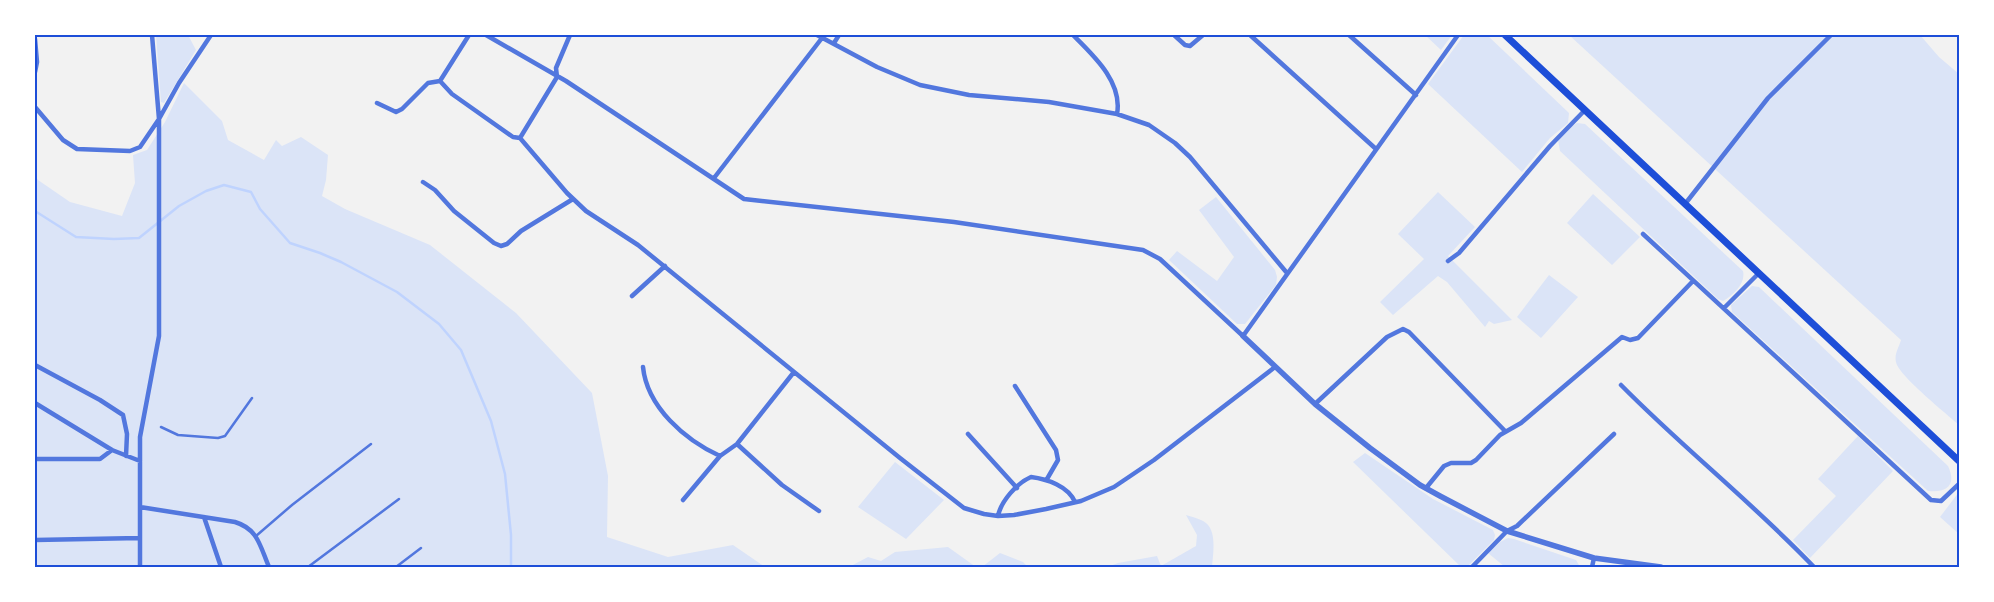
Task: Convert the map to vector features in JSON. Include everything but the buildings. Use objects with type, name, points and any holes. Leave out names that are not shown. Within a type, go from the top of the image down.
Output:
[{"type":"main road","points":[[1506,35],[1959,461]]},
{"type":"street","points":[[140,567],[140,437],[159,336],[159,119],[152,35]]},
{"type":"street","points":[[35,107],[63,140],[77,149],[130,151],[140,147],[159,119],[179,83],[212,35]]},
{"type":"street","points":[[377,102],[396,112],[402,109],[428,83],[440,80],[469,35]]},
{"type":"street","points":[[486,35],[557,77],[714,178],[734,193],[754,201],[954,222],[1144,250],[1160,259],[1315,404],[1370,448],[1426,488],[1507,531],[1594,558],[1661,567]]},
{"type":"street","points":[[520,138],[557,77],[556,68],[570,35]]},
{"type":"street","points":[[834,43],[839,35]]},
{"type":"street","points":[[1073,35],[1102,65],[1118,95],[1117,114]]},
{"type":"street","points":[[1174,35],[1184,45],[1190,46],[1203,35]]},
{"type":"street","points":[[1250,35],[1376,149]]},
{"type":"street","points":[[1349,35],[1416,95]]},
{"type":"street","points":[[1243,336],[1458,35]]},
{"type":"street","points":[[1684,204],[1768,98],[1831,35]]},
{"type":"street","points":[[714,178],[820,36],[877,67],[920,85],[969,95],[1049,102],[1117,114],[1148,125],[1175,143],[1190,158],[1287,273]]},
{"type":"street","points":[[35,39],[37,62],[35,72]]},
{"type":"street","points":[[440,80],[452,94],[513,137],[520,138],[573,199],[586,211],[638,245],[665,266],[964,508],[998,516],[1046,509],[1100,494],[1114,487],[1154,460],[1275,367]]},
{"type":"street","points":[[1448,261],[1459,252],[1550,146],[1585,110]]},
{"type":"street","points":[[423,182],[435,190],[454,211],[494,243],[501,246],[507,244],[521,231],[573,199]]},
{"type":"street","points":[[1643,234],[1931,500],[1940,501],[1959,484]]},
{"type":"street","points":[[632,296],[665,266]]},
{"type":"street","points":[[1724,308],[1758,274]]},
{"type":"street","points":[[1426,488],[1444,466],[1451,463],[1471,463],[1505,431],[1521,423],[1622,337],[1630,340],[1638,338],[1693,281]]},
{"type":"street","points":[[1315,404],[1387,338],[1402,329],[1409,332],[1505,431]]},
{"type":"street","points":[[35,365],[100,400],[123,415],[128,434],[126,456]]},
{"type":"street","points":[[643,367],[645,385],[652,397],[679,430],[720,456]]},
{"type":"street","points":[[683,500],[720,456],[736,444],[794,372]]},
{"type":"street","points":[[1621,385],[1736,494],[1787,539],[1814,567]]},
{"type":"street","points":[[1015,386],[1056,450],[1058,460],[1047,479]]},
{"type":"street","points":[[35,403],[112,450],[140,461]]},
{"type":"street","points":[[968,434],[1017,488]]},
{"type":"street","points":[[1472,567],[1507,531],[1517,526],[1614,434]]},
{"type":"street","points":[[736,444],[782,485],[819,511]]},
{"type":"street","points":[[35,459],[100,459],[112,450]]},
{"type":"street","points":[[998,516],[1000,506],[1017,488],[1031,477],[1047,479],[1072,495],[1076,502]]},
{"type":"street","points":[[140,507],[246,525],[256,536],[269,567]]},
{"type":"street","points":[[204,517],[221,567]]},
{"type":"street","points":[[35,540],[140,538]]},
{"type":"street","points":[[1592,567],[1594,558]]},
{"type":"lane","points":[[161,426],[178,435],[218,438],[225,436],[252,398]]},
{"type":"lane","points":[[256,536],[292,505],[371,444]]},
{"type":"lane","points":[[308,567],[399,499]]},
{"type":"lane","points":[[396,567],[421,548]]},
{"type":"shaded area","points":[[156,35],[188,35],[196,50],[164,103],[161,102]]},
{"type":"shaded area","points":[[1425,35],[1452,35],[1441,50]]},
{"type":"shaded area","points":[[1464,35],[1487,35],[1569,113],[1568,123],[1550,138],[1522,172],[1428,84]]},
{"type":"shaded area","points":[[1569,35],[1920,35],[1939,57],[1959,74],[1959,425],[1914,385],[1899,368],[1896,356],[1901,340]]},
{"type":"shaded area","points":[[184,83],[222,121],[228,140],[264,160],[276,140],[282,146],[301,137],[328,155],[326,180],[322,196],[345,209],[430,245],[516,313],[592,393],[608,476],[607,537],[668,557],[733,545],[765,567],[35,567],[35,176],[70,202],[122,216],[135,183],[133,155],[147,150],[165,122]]},
{"type":"shaded area","points":[[1577,123],[1585,124],[1743,271],[1743,280],[1735,292],[1723,301],[1718,299],[1560,151],[1558,140],[1569,128]]},
{"type":"shaded area","points":[[1438,192],[1475,227],[1448,256],[1512,320],[1494,324],[1489,321],[1485,327],[1447,282],[1438,276],[1393,315],[1380,302],[1424,259],[1398,234]]},
{"type":"shaded area","points":[[1593,194],[1640,237],[1612,265],[1567,223]]},
{"type":"shaded area","points":[[1216,197],[1275,270],[1277,277],[1276,285],[1245,324],[1237,324],[1169,260],[1177,251],[1217,281],[1234,257],[1199,210]]},
{"type":"shaded area","points":[[1549,275],[1578,297],[1541,338],[1517,317]]},
{"type":"shaded area","points":[[1752,286],[1759,287],[1948,466],[1951,473],[1951,483],[1945,489],[1928,491],[1732,312],[1731,305]]},
{"type":"shaded area","points":[[1858,436],[1893,471],[1810,558],[1793,540],[1836,496],[1818,479]]},
{"type":"shaded area","points":[[1365,453],[1433,499],[1493,530],[1494,540],[1467,567],[1461,567],[1353,462]]},
{"type":"shaded area","points":[[895,462],[944,500],[906,539],[858,507]]},
{"type":"shaded area","points":[[1959,492],[1959,534],[1940,517]]},
{"type":"shaded area","points":[[1186,515],[1202,520],[1212,532],[1214,544],[1212,567],[1107,567],[1118,563],[1157,556],[1161,566],[1196,546],[1197,535]]},
{"type":"shaded area","points":[[1508,538],[1576,560],[1580,567],[1505,567],[1488,553],[1500,542]]},
{"type":"shaded area","points":[[948,547],[976,567],[849,567],[868,557],[881,561],[895,552]]},
{"type":"shaded area","points":[[1000,553],[1023,562],[1028,567],[982,567]]},
{"type":"waterway","points":[[35,211],[76,237],[139,238],[179,206],[206,191],[224,185],[251,192],[260,209],[290,243],[341,262],[397,292],[439,324],[461,350],[491,421],[505,474],[511,535],[511,567]]}]
